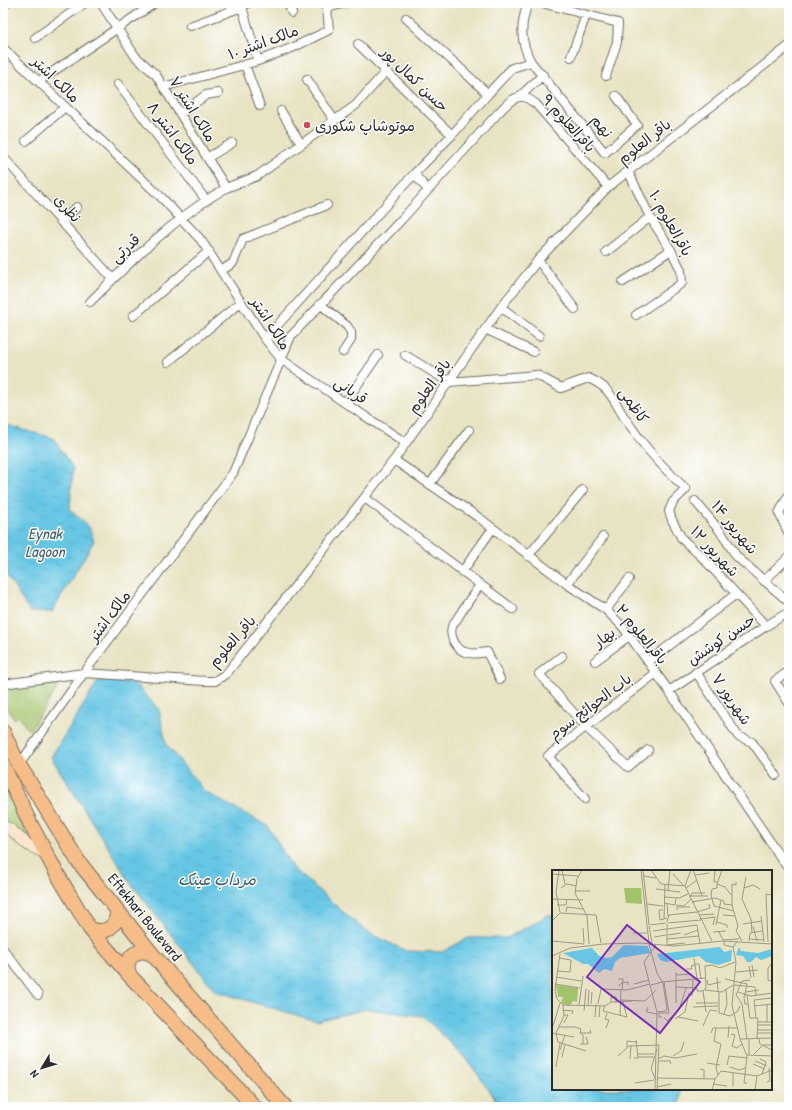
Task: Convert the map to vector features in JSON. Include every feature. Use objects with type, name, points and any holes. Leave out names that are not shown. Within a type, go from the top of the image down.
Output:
[{"type":"highway","name":"Eftekhari Boulevard","points":[[3,732],[19,765],[78,861],[153,955],[285,1107]]},
{"type":"highway","points":[[5,773],[30,823],[90,929],[130,976],[255,1107]]},
{"type":"highway","points":[[90,929],[99,932],[108,930],[114,924],[117,910]]},
{"type":"highway","points":[[130,976],[127,964],[131,956],[142,951],[146,951],[153,955]]},
{"type":"street","points":[[3,5],[7,3]]},
{"type":"street","points":[[35,38],[85,3]]},
{"type":"street","name":"مالک اشتر ۷","points":[[101,3],[135,56],[156,75],[226,188]]},
{"type":"street","points":[[39,82],[155,3]]},
{"type":"street","points":[[288,3],[292,13]]},
{"type":"street","name":"مالک اشتر ۱۰","points":[[163,87],[245,65],[294,47],[329,30],[327,8],[346,3]]},
{"type":"street","points":[[281,358],[291,336],[320,304],[402,219],[494,117],[513,100],[522,97],[530,86],[540,78],[527,54],[523,43],[522,31],[528,3]]},
{"type":"street","points":[[542,3],[618,23],[617,42],[606,76]]},
{"type":"street","points":[[190,26],[245,5],[258,61]]},
{"type":"street","points":[[571,57],[586,15]]},
{"type":"street","points":[[406,18],[488,94]]},
{"type":"street","name":"حسن کمال پور","points":[[358,44],[452,135]]},
{"type":"street","name":"باقر العلوم","points":[[3,684],[84,673],[204,682],[215,681],[227,673],[394,460],[500,307],[538,260],[608,187],[789,46]]},
{"type":"street","name":"مالک اشتر","points":[[3,49],[162,198],[201,240],[265,339],[281,358],[233,473],[84,673]]},
{"type":"street","points":[[265,339],[512,68],[531,62]]},
{"type":"street","points":[[245,65],[260,106]]},
{"type":"street","points":[[181,218],[226,188],[256,176],[356,105],[386,71]]},
{"type":"street","name":"نهم","points":[[540,78],[605,153],[637,124],[616,96]]},
{"type":"street","points":[[307,79],[334,120]]},
{"type":"street","name":"مالک اشتر ۸","points":[[118,84],[206,200]]},
{"type":"street","points":[[180,114],[206,95],[218,92]]},
{"type":"street","name":"باقرالعلوم ۹","points":[[522,97],[536,104],[608,187]]},
{"type":"street","points":[[26,141],[65,107]]},
{"type":"street","points":[[280,111],[301,144]]},
{"type":"street","points":[[207,158],[232,143]]},
{"type":"street","name":"نظری","points":[[3,156],[113,279]]},
{"type":"street","name":"باقرالعلوم ۱۰","points":[[628,172],[650,217],[671,250],[681,270],[682,282],[636,315]]},
{"type":"street","points":[[414,174],[428,190]]},
{"type":"street","points":[[221,271],[233,262],[243,239],[327,205]]},
{"type":"street","points":[[61,222],[77,208]]},
{"type":"street","points":[[606,252],[650,217]]},
{"type":"street","name":"قدرتی","points":[[90,302],[150,244],[181,218]]},
{"type":"street","points":[[624,282],[671,250]]},
{"type":"street","points":[[133,316],[208,251]]},
{"type":"street","points":[[538,260],[575,309]]},
{"type":"street","points":[[168,362],[241,302]]},
{"type":"street","points":[[320,304],[347,326],[351,332],[351,340],[343,352]]},
{"type":"street","points":[[500,307],[539,336]]},
{"type":"street","points":[[485,329],[534,352]]},
{"type":"street","points":[[345,403],[378,355]]},
{"type":"street","points":[[405,355],[449,382]]},
{"type":"street","name":"قربانی","points":[[281,358],[345,403],[406,443]]},
{"type":"street","name":"کاظمی","points":[[449,382],[537,375],[560,388],[588,378],[610,392],[624,417],[633,429],[662,465],[686,489]]},
{"type":"street","points":[[430,484],[469,430]]},
{"type":"street","name":"باقرالعلوم ۲","points":[[394,460],[493,528],[528,556],[606,610],[623,627],[669,690],[789,870]]},
{"type":"street","name":"شهریور ۱۲","points":[[686,489],[673,502],[670,511],[672,520],[682,539],[701,556],[766,626]]},
{"type":"street","points":[[528,556],[583,490]]},
{"type":"street","points":[[789,494],[779,513],[789,534]]},
{"type":"street","points":[[365,498],[513,610]]},
{"type":"street","name":"شهریور ۱۴","points":[[695,501],[720,531],[737,557],[789,602]]},
{"type":"street","points":[[462,572],[493,528]]},
{"type":"street","points":[[567,584],[603,537]]},
{"type":"street","points":[[764,581],[789,557]]},
{"type":"street","points":[[606,610],[629,579]]},
{"type":"street","points":[[480,585],[461,611],[452,627],[452,635],[458,647],[465,652],[473,654],[487,652],[500,679]]},
{"type":"street","points":[[648,662],[736,594]]},
{"type":"street","name":"حسن کوشش","points":[[669,690],[789,612]]},
{"type":"street","name":"بهار","points":[[595,661],[629,636]]},
{"type":"street","points":[[562,656],[539,674],[586,727],[628,766],[648,750]]},
{"type":"street","points":[[789,670],[775,681],[789,702]]},
{"type":"street","name":"شهریور ۷","points":[[696,672],[738,736],[752,742],[776,775]]},
{"type":"street","points":[[19,765],[84,673]]},
{"type":"street","name":"باب الحوائج سوم","points":[[585,799],[548,756],[656,674]]},
{"type":"street","points":[[3,826],[11,830],[28,845],[47,854]]},
{"type":"street","points":[[3,950],[38,995]]},
{"type":"green space","points":[[59,681],[57,688],[31,729],[27,729],[19,716],[14,719],[3,701],[3,688]]},
{"type":"green space","points":[[5,788],[7,789],[28,835],[27,836],[3,821],[3,790]]},
{"type":"water","name":"Eynak Lagoon","points":[[3,424],[53,438],[73,468],[70,509],[89,527],[94,541],[52,612],[30,612],[3,570]]},
{"type":"water","name":"مرداب عینک","points":[[99,680],[135,683],[159,710],[166,744],[205,792],[268,826],[292,867],[365,931],[406,951],[442,952],[468,938],[507,938],[550,914],[552,915],[552,1090],[681,1090],[680,1107],[501,1107],[466,1058],[423,1016],[366,1009],[316,1021],[215,991],[130,882],[51,757]]},
{"type":"place","name":"موتوشاپ شکوری","points":[[307,125]]}]
